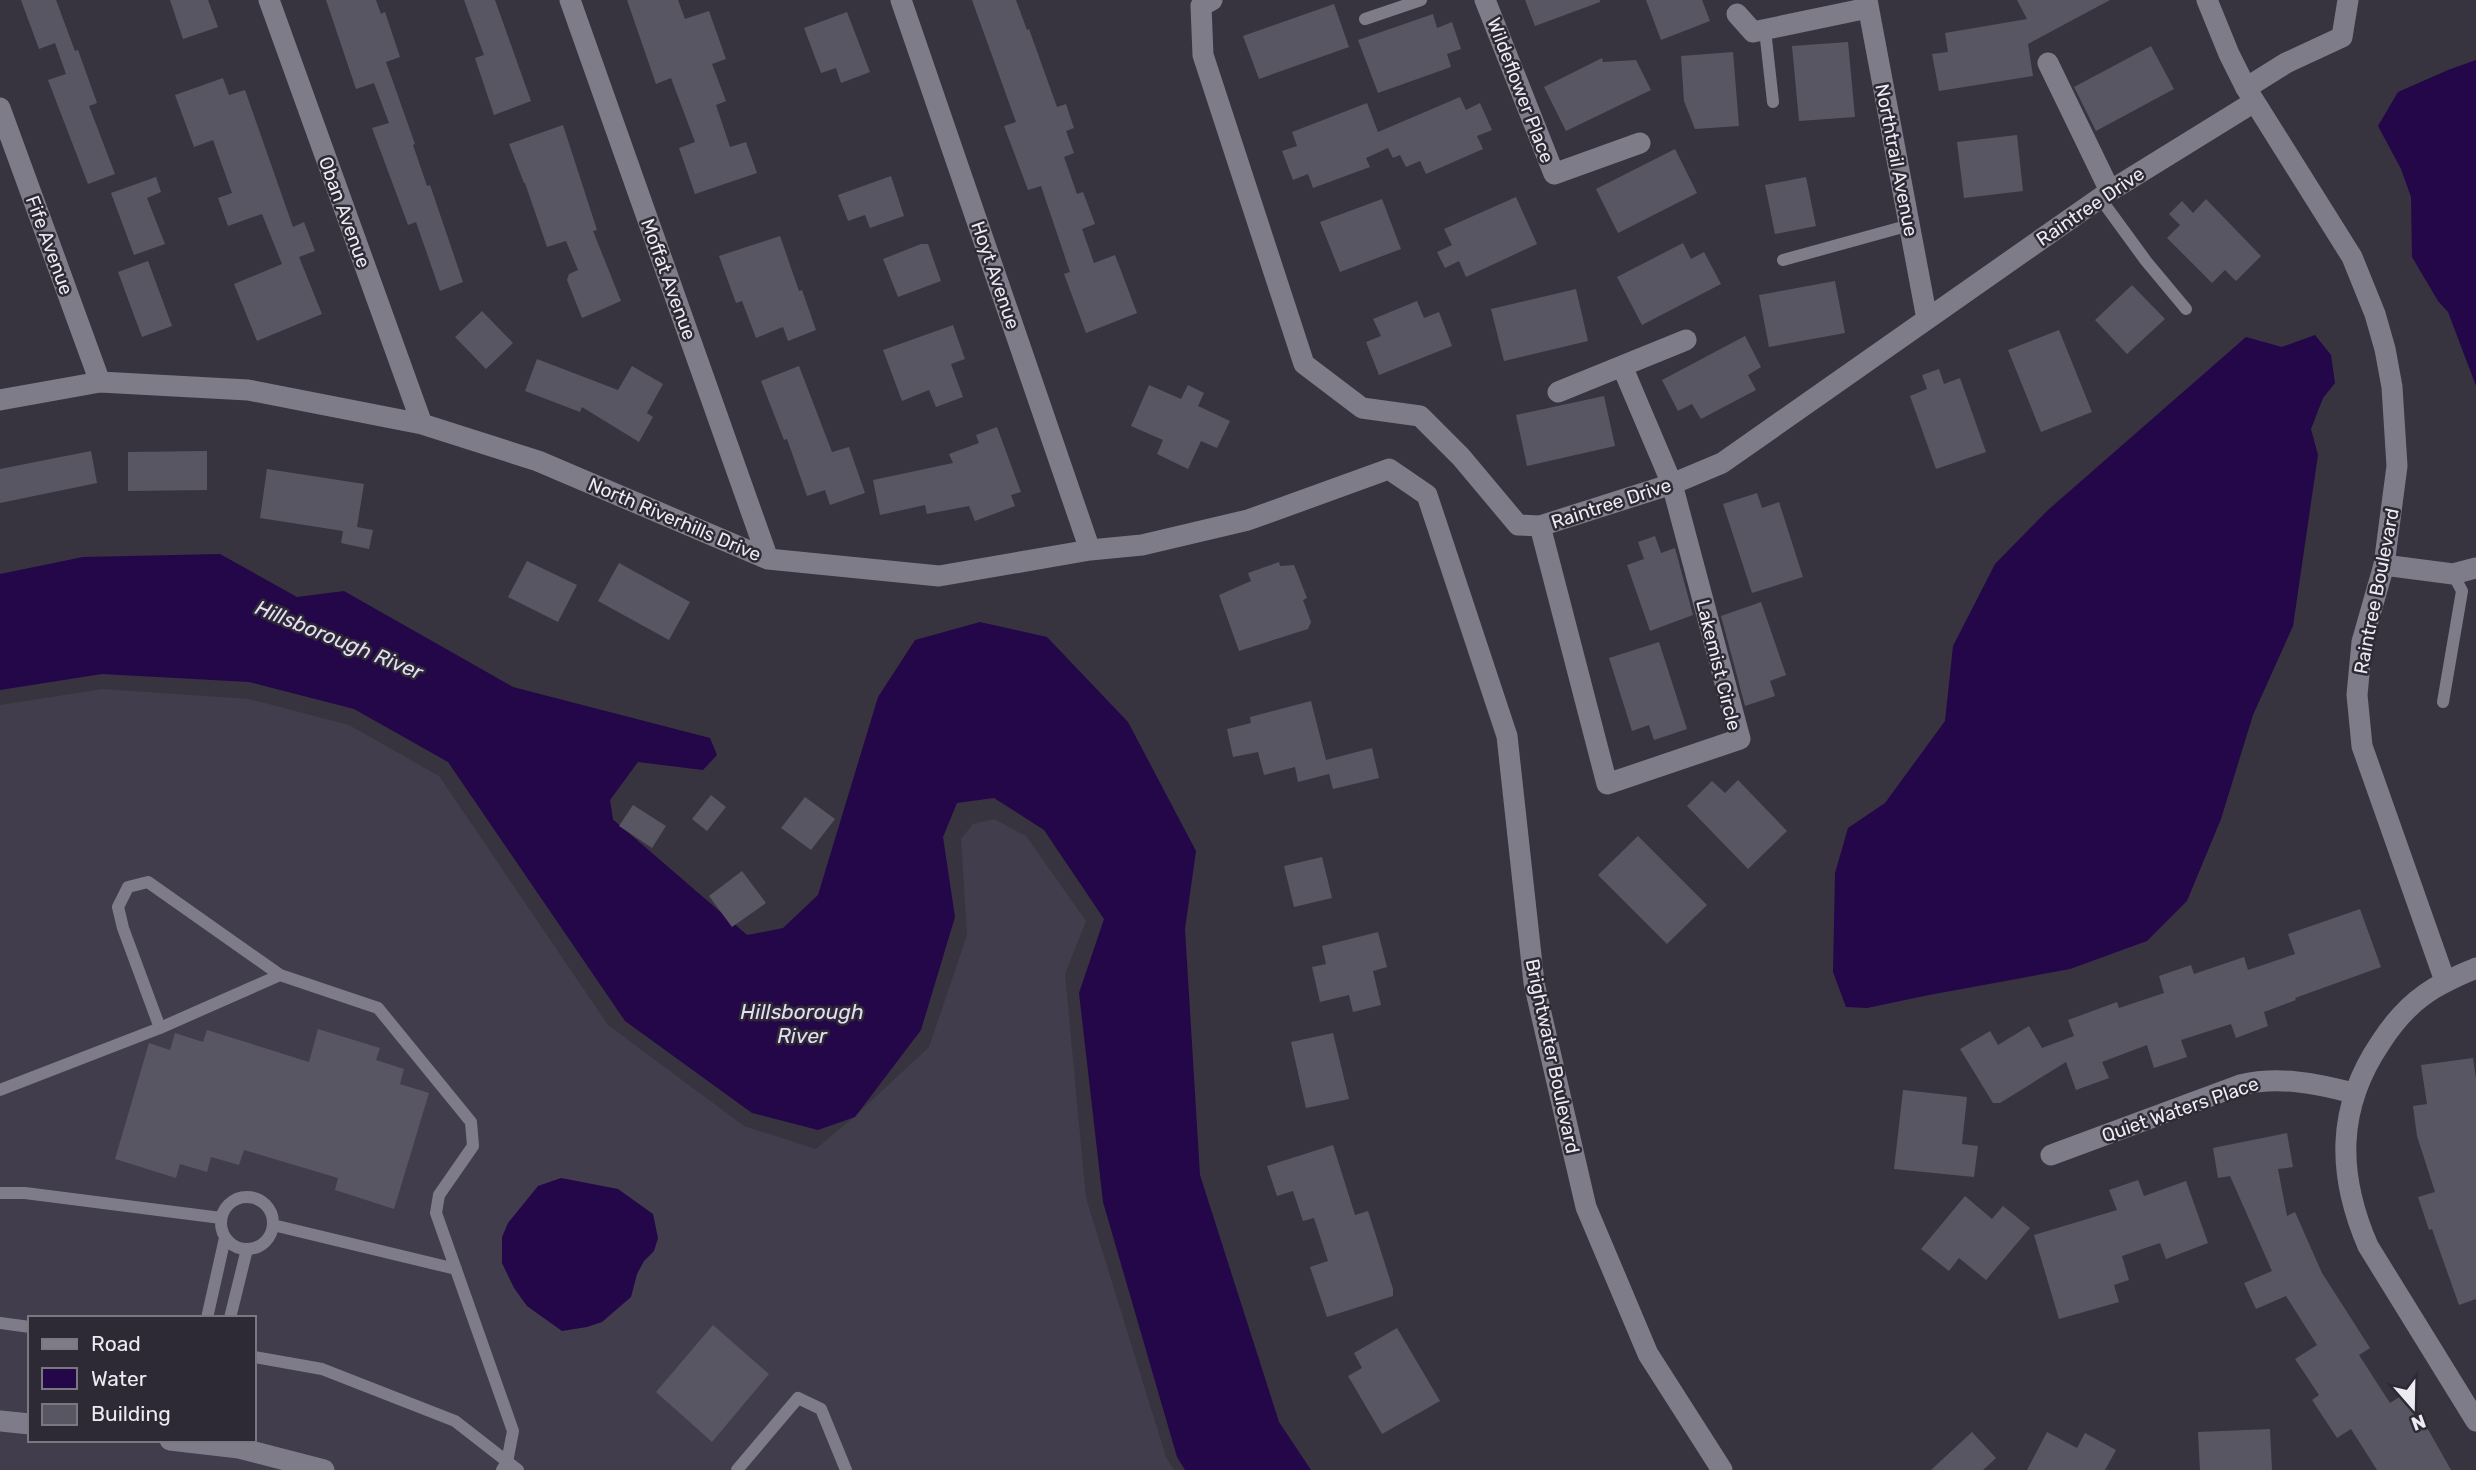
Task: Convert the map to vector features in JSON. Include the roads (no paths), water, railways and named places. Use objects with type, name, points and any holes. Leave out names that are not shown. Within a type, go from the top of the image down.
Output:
[{"type":"street","name":"Oban Avenue","points":[[269,0],[422,424]]},
{"type":"street","name":"Moffat Avenue","points":[[570,0],[768,559]]},
{"type":"street","name":"Hoyt Avenue","points":[[901,0],[1090,550]]},
{"type":"street","name":"Wildeflower Place","points":[[1485,0],[1554,174],[1640,143]]},
{"type":"street","name":"Raintree Boulevard","points":[[2207,0],[2229,54],[2250,95],[2352,257],[2375,314],[2385,349],[2394,408],[2397,466],[2384,565],[2362,642],[2357,695],[2362,746],[2445,981]]},
{"type":"street","name":"Raintree Drive","points":[[1204,2],[1203,55],[1304,364],[1362,408],[1420,416],[1461,457],[1518,525],[1540,526],[1672,484],[1722,463],[2250,95],[2286,63],[2342,37],[2348,0]]},
{"type":"street","points":[[1737,14],[1753,33],[1868,4]]},
{"type":"street","name":"Northtrail Avenue","points":[[1868,4],[1927,319]]},
{"type":"street","points":[[2048,63],[2105,194]]},
{"type":"street","name":"Fife Avenue","points":[[0,108],[100,382]]},
{"type":"street","points":[[1558,392],[1686,340]]},
{"type":"street","points":[[1622,366],[1672,484]]},
{"type":"street","name":"North Riverhills Drive","points":[[0,400],[100,382],[248,390],[422,424],[538,461],[768,559],[939,576],[1090,550],[1142,545],[1248,520],[1389,470],[1427,495]]},
{"type":"street","name":"Lakemist Circle","points":[[1540,526],[1607,784],[1740,738],[1672,484]]},
{"type":"street","name":"Brightwater Boulevard","points":[[1427,495],[1507,736],[1534,983],[1586,1207],[1648,1354],[1722,1470]]},
{"type":"street","points":[[2384,565],[2453,574],[2476,568]]},
{"type":"street","points":[[2476,968],[2445,981],[2423,995],[2388,1031],[2369,1059],[2353,1093],[2347,1124],[2346,1159],[2350,1193],[2368,1246],[2476,1421]]},
{"type":"street","name":"Quiet Waters Place","points":[[2051,1155],[2240,1085],[2262,1080],[2287,1080],[2353,1093]]},
{"type":"street","points":[[0,1421],[28,1424]]},
{"type":"street","points":[[192,1442],[239,1448],[324,1470]]},
{"type":"lane","points":[[1365,19],[1420,0]]},
{"type":"lane","points":[[1765,30],[1773,102]]},
{"type":"lane","points":[[2105,194],[2146,261],[2186,309]]},
{"type":"lane","points":[[1783,261],[1910,225]]},
{"type":"lane","points":[[2443,702],[2462,591],[2453,574]]},
{"type":"lane","points":[[160,1028],[123,928],[118,907],[128,887],[148,882],[280,975],[378,1008],[471,1122],[473,1146],[439,1195],[436,1213],[513,1431],[509,1467]]},
{"type":"lane","points":[[0,1090],[160,1028],[280,975]]},
{"type":"lane","points":[[0,1193],[25,1193],[220,1217]]},
{"type":"lane","points":[[254,1197],[269,1208],[273,1224],[267,1240],[260,1246],[247,1249],[235,1247],[225,1238],[220,1217],[229,1203],[237,1198],[254,1197]]},
{"type":"lane","points":[[273,1224],[456,1269]]},
{"type":"lane","points":[[207,1316],[225,1238]]},
{"type":"lane","points":[[230,1316],[247,1249]]},
{"type":"lane","points":[[214,1285],[237,1287]]},
{"type":"lane","points":[[0,1323],[28,1327]]},
{"type":"lane","points":[[256,1357],[322,1369],[455,1421],[509,1467]]},
{"type":"lane","points":[[737,1470],[798,1398],[821,1409],[846,1470]]},
{"type":"water","points":[[2476,60],[2476,386],[2448,312],[2438,301],[2412,257],[2411,197],[2401,169],[2378,126],[2398,92]]},
{"type":"water","points":[[2315,335],[2331,355],[2335,383],[2323,398],[2311,429],[2318,455],[2293,626],[2253,715],[2221,819],[2187,901],[2147,941],[2070,969],[1867,1008],[1846,1007],[1833,972],[1835,873],[1848,828],[1885,803],[1945,721],[1953,646],[1995,564],[2048,510],[2246,337],[2282,347]]},
{"type":"water","name":"Hillsborough River","points":[[220,554],[297,597],[344,591],[513,687],[710,738],[717,755],[703,770],[638,762],[610,800],[616,838],[703,944],[783,928],[818,895],[878,697],[915,640],[980,622],[1047,637],[1128,722],[1196,851],[1185,929],[1200,1175],[1279,1422],[1311,1470],[1185,1470],[1177,1457],[1103,1202],[1079,993],[1104,919],[1044,830],[994,798],[957,803],[943,837],[955,917],[921,1030],[855,1117],[818,1130],[752,1113],[625,1021],[448,762],[354,709],[249,682],[102,674],[0,690],[0,574],[83,557]]},
{"type":"water","points":[[561,1178],[618,1189],[653,1214],[658,1238],[654,1251],[637,1274],[631,1297],[602,1322],[562,1331],[527,1306],[514,1288],[502,1263],[502,1237],[508,1223],[538,1186]]},
{"type":"waterway","name":"Hillsborough River","points":[[603,836],[740,954],[769,953]]}]
